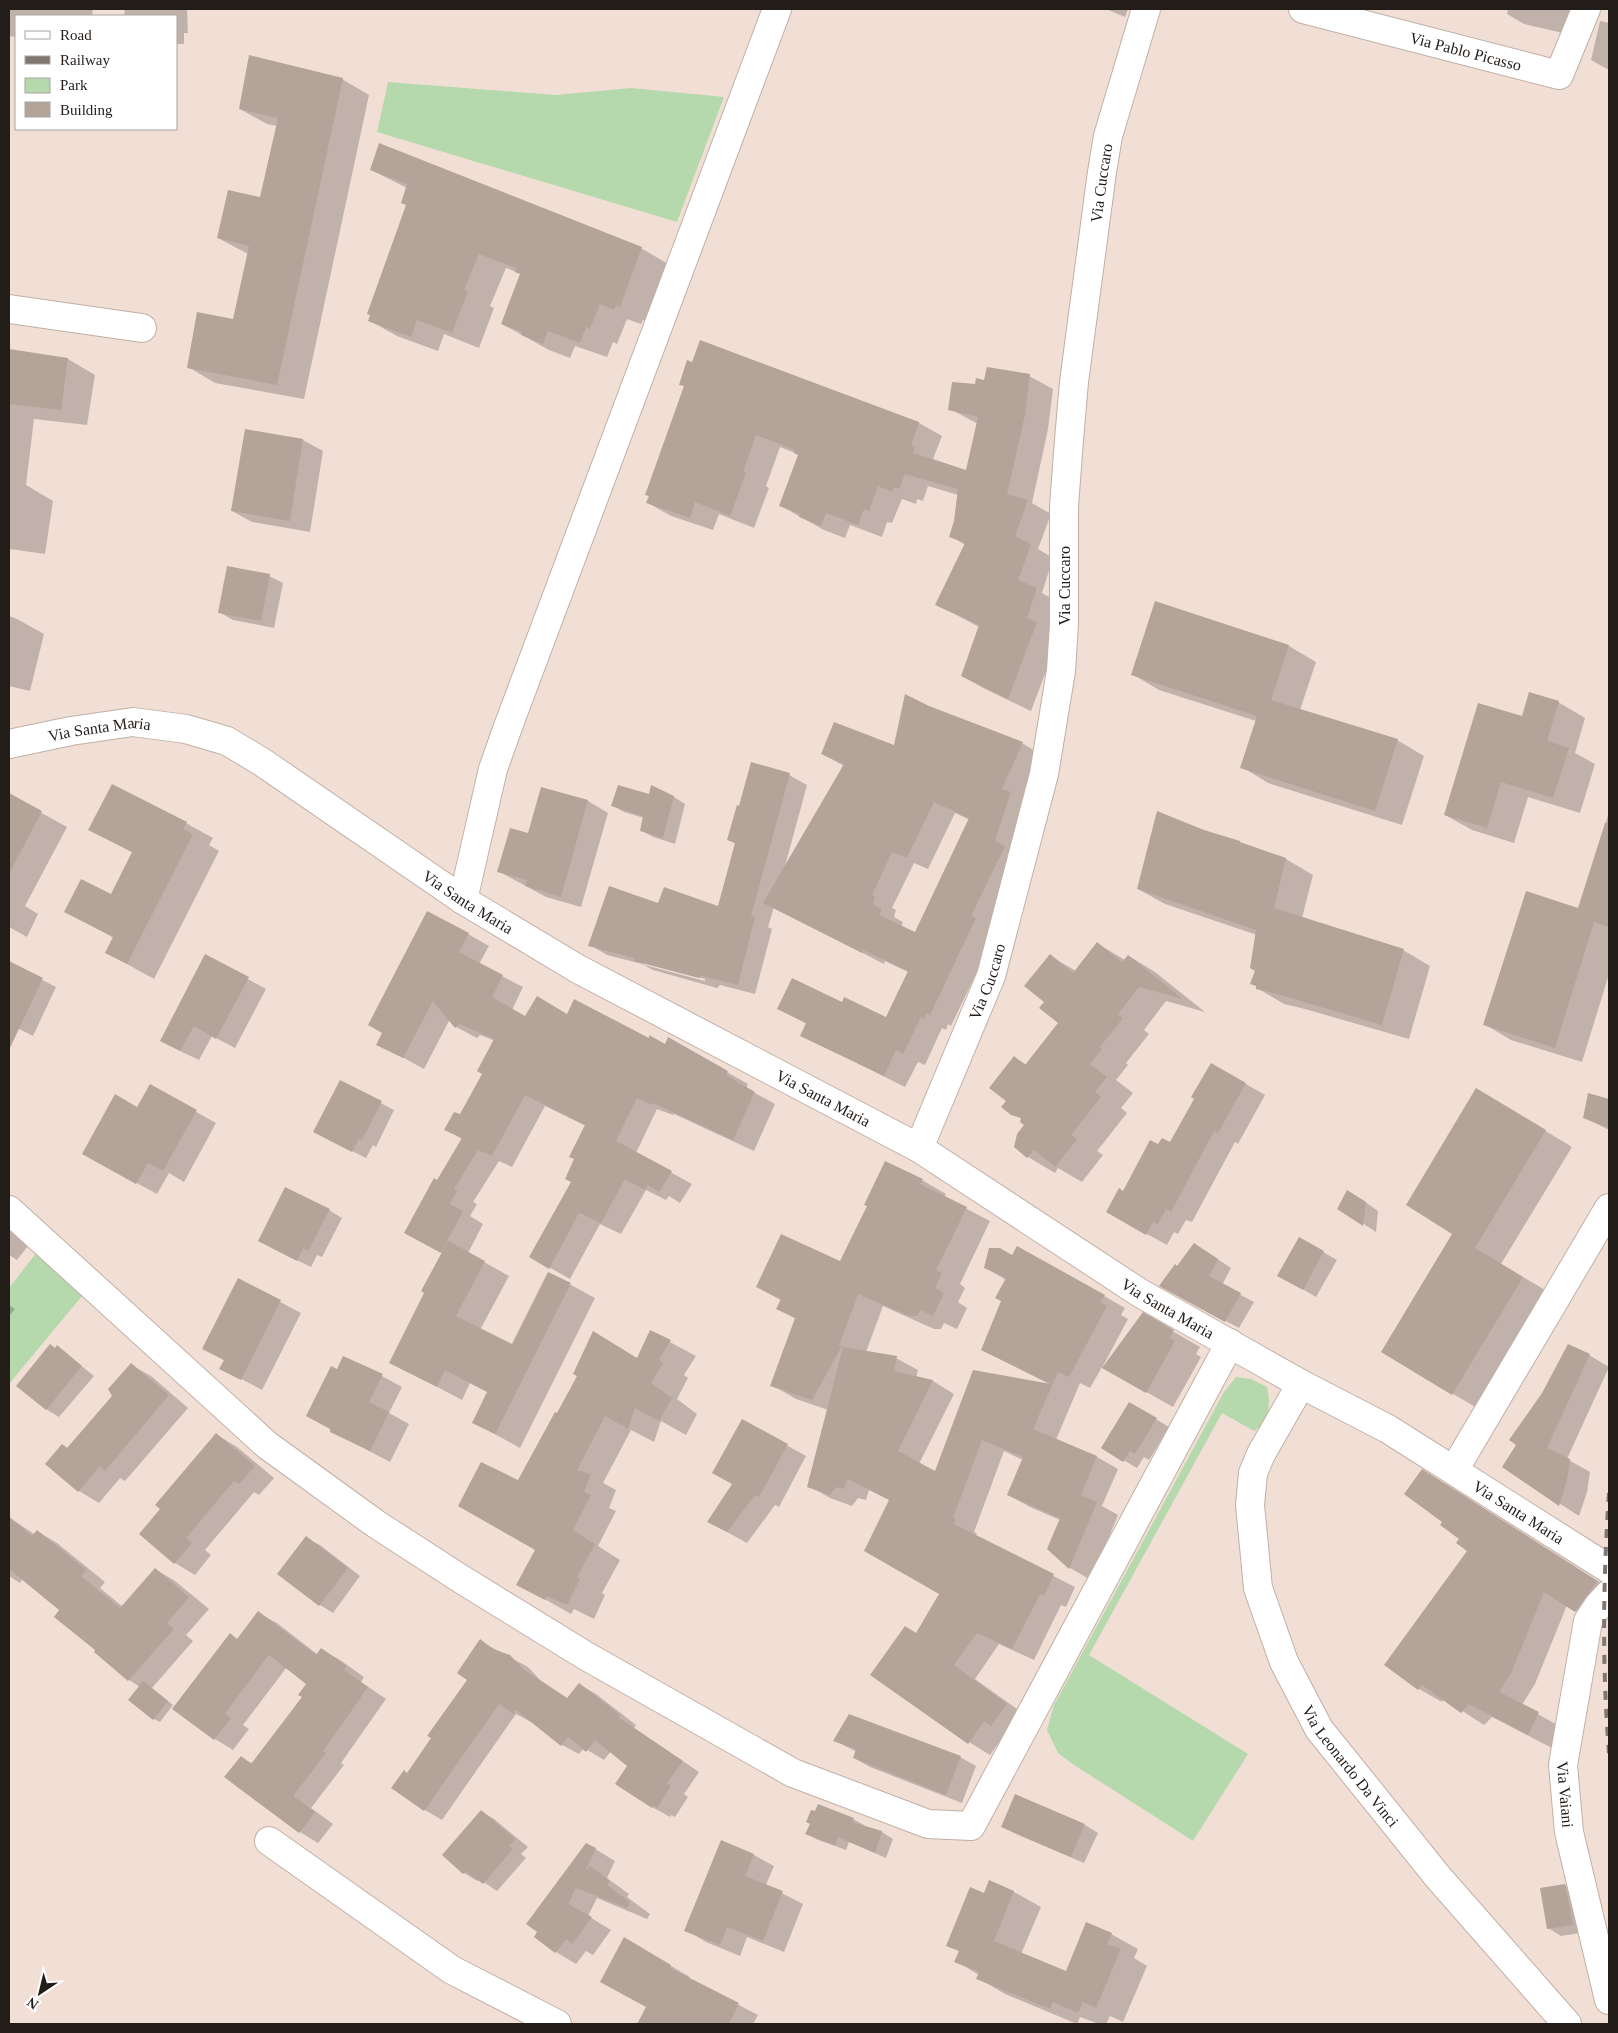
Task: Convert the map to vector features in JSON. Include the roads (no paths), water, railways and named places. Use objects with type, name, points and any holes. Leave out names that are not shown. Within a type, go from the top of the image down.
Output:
[{"type":"street","points":[[463,900],[493,769],[508,724],[777,9]]},
{"type":"street","name":"Via Cuccaro","points":[[919,1148],[991,976],[1044,774],[1061,671],[1064,624],[1064,506],[1074,382],[1108,136],[1146,9]]},
{"type":"street","name":"Via Pablo Picasso","points":[[1304,9],[1559,75],[1586,9]]},
{"type":"street","points":[[9,309],[142,328]]},
{"type":"street","name":"Via Santa Maria","points":[[9,744],[71,730],[133,722],[186,729],[227,741],[262,762],[463,900],[578,969],[919,1148],[1140,1293],[1301,1384],[1388,1429],[1609,1570]]},
{"type":"street","points":[[1454,1470],[1609,1208]]},
{"type":"street","points":[[9,1210],[267,1445],[376,1524],[586,1656],[793,1773],[928,1824],[971,1826],[1230,1343]]},
{"type":"street","name":"Via Leonardo Da Vinci","points":[[1301,1384],[1261,1454],[1253,1473],[1250,1505],[1258,1588],[1284,1662],[1316,1722],[1438,1877],[1567,2024]]},
{"type":"street","name":"Via Vaiani","points":[[1609,1594],[1588,1621],[1563,1765],[1569,1832],[1609,2000]]},
{"type":"street","points":[[269,1842],[452,1970],[557,2024]]},
{"type":"railway","points":[[1609,1493],[1604,1623],[1609,1753]]}]
